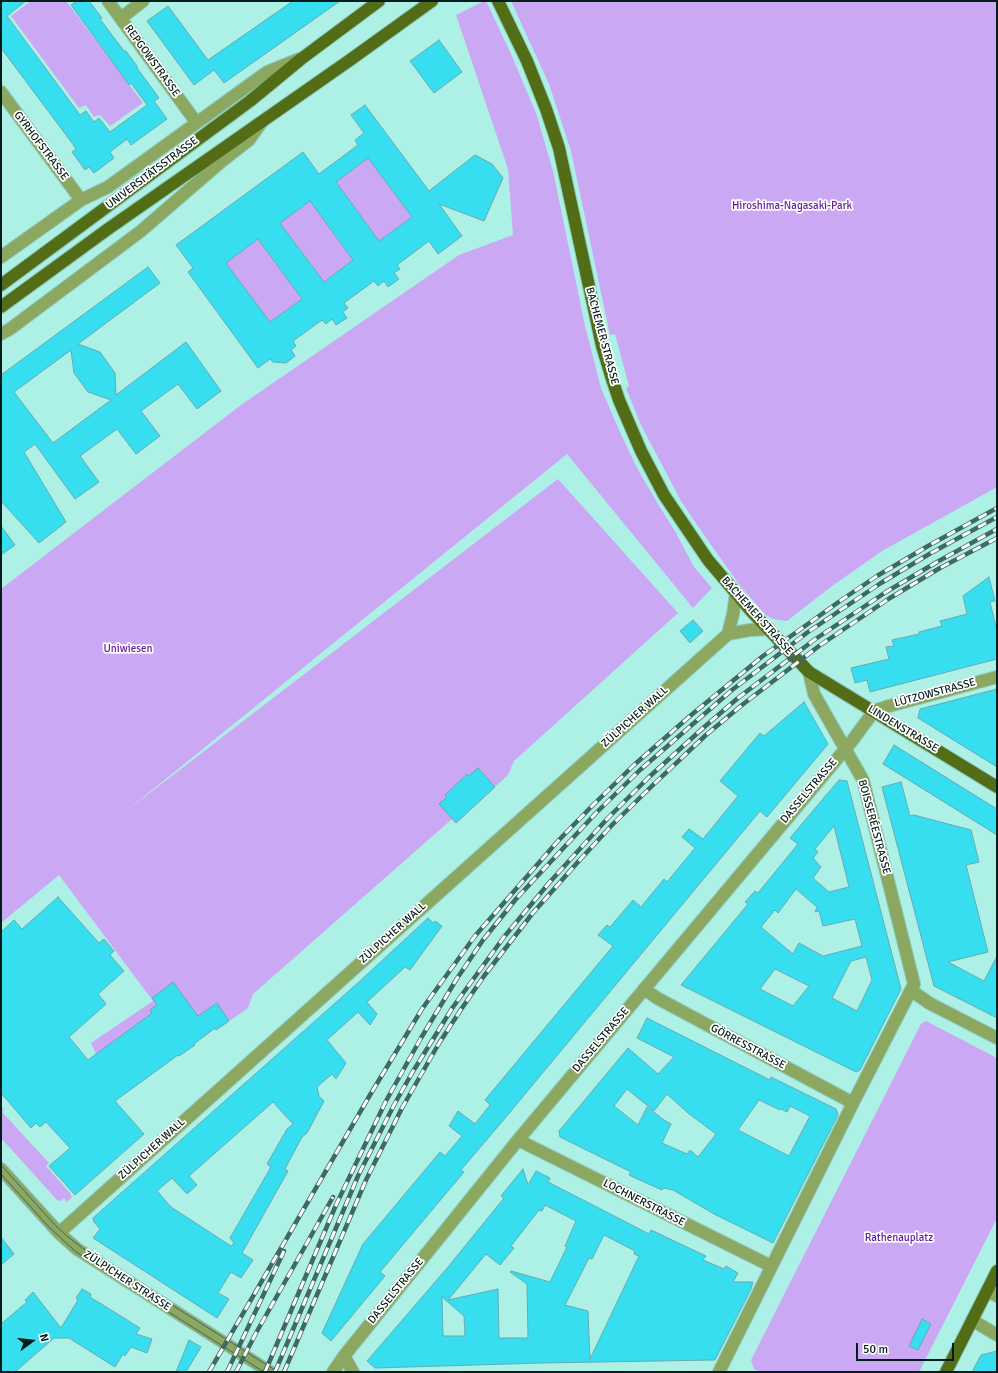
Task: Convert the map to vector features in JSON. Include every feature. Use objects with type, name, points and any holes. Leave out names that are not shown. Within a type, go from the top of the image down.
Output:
[{"type":"main road","name":"UNIVERSITÄTSSTRASSE","points":[[1,285],[250,101],[301,59],[379,1]]},
{"type":"main road","name":"UNIVERSITÄTSSTRASSE","points":[[1,307],[108,228],[350,60],[432,1]]},
{"type":"main road","name":"BACHEMER STRASSE","points":[[498,1],[527,61],[546,109],[558,148],[602,346],[619,400],[641,451],[664,495],[708,560],[736,593],[809,672]]},
{"type":"main road","name":"LINDENSTRASSE","points":[[809,672],[997,787]]},
{"type":"main road","points":[[946,1372],[972,1320],[992,1293],[997,1271]]},
{"type":"street","name":"REPGOWSTRASSE","points":[[108,1],[196,122]]},
{"type":"street","points":[[120,18],[143,1]]},
{"type":"street","name":"UNIVERSITÄTSSTRASSE","points":[[1,257],[81,200],[108,187],[267,72],[301,59]]},
{"type":"street","name":"GYRHOFSTRASSE","points":[[1,92],[81,200]]},
{"type":"street","name":"UNIVERSITÄTSSTRASSE","points":[[1,334],[10,329],[141,231],[222,161],[249,140],[264,119]]},
{"type":"street","points":[[736,593],[728,634],[750,630],[769,629]]},
{"type":"street","name":"ZÜLPICHER WALL","points":[[59,1233],[728,634]]},
{"type":"street","name":"BOISSERÉESTRASSE","points":[[809,672],[814,694],[863,780],[914,984],[912,991]]},
{"type":"street","name":"LÜTZOWSTRASSE","points":[[874,712],[890,706],[997,676]]},
{"type":"street","name":"DASSELSTRASSE","points":[[333,1372],[344,1356],[518,1140],[845,749],[874,712]]},
{"type":"street","name":"GÖRRESSTRASSE","points":[[644,989],[657,998],[853,1103]]},
{"type":"street","points":[[719,1372],[906,998],[912,991],[929,1003],[997,1038]]},
{"type":"street","name":"LOCHNERSTRASSE","points":[[518,1140],[771,1266]]},
{"type":"street","name":"ZÜLPICHER STRASSE","points":[[1,1169],[59,1233],[77,1248],[101,1265],[270,1372]]},
{"type":"street","points":[[972,1320],[997,1335]]},
{"type":"street","points":[[344,1356],[353,1372]]},
{"type":"green space","points":[[31,1],[66,1],[143,103],[110,126],[100,115],[94,117],[86,105],[79,108],[11,16]]},
{"type":"green space","name":"Uniwiesen","points":[[486,1],[511,54],[536,113],[553,171],[585,326],[601,388],[637,468],[676,533],[694,567],[712,588],[693,608],[567,454],[125,812],[558,479],[678,613],[514,761],[508,775],[456,823],[452,819],[253,994],[248,1008],[216,1030],[215,1028],[194,1043],[195,1045],[179,1056],[178,1055],[125,1094],[96,1054],[91,1043],[153,1001],[59,875],[1,923],[1,589],[241,405],[459,255],[513,235],[508,169],[456,15]]},
{"type":"green space","name":"Hiroshima-Nagasaki-Park","points":[[511,1],[997,1],[997,487],[882,551],[832,586],[787,621],[773,619],[766,615],[741,587],[681,501],[641,425],[626,388],[629,386],[615,334],[610,335],[571,151],[549,84]]},
{"type":"green space","points":[[368,158],[412,217],[373,245],[369,227],[345,195],[330,186]]},
{"type":"green space","points":[[310,201],[353,260],[321,284],[311,271],[314,268],[290,236],[287,238],[277,225]]},
{"type":"green space","points":[[258,239],[302,299],[267,324],[223,265]]},
{"type":"green space","name":"Rathenauplatz","points":[[926,1021],[997,1058],[997,1218],[919,1372],[761,1372],[754,1369],[751,1360],[921,1024]]},
{"type":"green space","points":[[1,1106],[4,1109],[2,1112],[49,1163],[46,1166],[70,1193],[72,1197],[67,1202],[64,1198],[60,1201],[57,1200],[1,1138]]},
{"type":"building","points":[[1,1],[26,1],[7,16],[80,115],[86,111],[94,122],[99,118],[110,132],[147,105],[131,83],[129,85],[71,5],[77,1],[89,1],[102,18],[100,19],[124,51],[126,51],[159,98],[154,101],[167,119],[131,145],[127,139],[110,152],[114,158],[94,173],[89,167],[85,170],[72,152],[76,149],[72,143],[1,48]]},
{"type":"building","points":[[293,1],[340,1],[224,83],[214,70],[194,85],[147,21],[168,6],[208,60]]},
{"type":"building","points":[[439,40],[462,72],[434,93],[410,61]]},
{"type":"building","points":[[365,105],[429,191],[475,155],[492,164],[503,178],[484,221],[439,204],[462,236],[438,254],[429,241],[397,265],[400,269],[394,273],[399,279],[388,287],[384,281],[378,286],[374,281],[344,303],[348,308],[343,312],[347,318],[336,325],[332,319],[326,324],[322,320],[293,341],[296,346],[291,350],[295,356],[286,363],[273,362],[270,359],[258,368],[188,272],[193,268],[176,245],[303,152],[319,174],[358,145],[355,140],[364,133],[351,115]],"holes":[[[368,158],[412,217],[379,241],[336,182]],[[310,201],[353,260],[324,282],[280,223]],[[258,239],[302,299],[270,322],[226,263]]]},
{"type":"building","points":[[148,267],[160,283],[78,344],[100,352],[115,373],[116,395],[186,342],[221,391],[197,409],[178,384],[141,411],[160,436],[136,454],[117,429],[80,456],[99,482],[75,499],[35,444],[24,452],[66,522],[39,543],[1,501],[1,375]],"holes":[[[71,350],[74,373],[88,392],[111,400],[53,443],[14,392]]]},
{"type":"building","points":[[1,526],[15,545],[1,555]]},
{"type":"building","points":[[989,577],[995,601],[990,602],[997,631],[997,659],[870,692],[867,680],[855,683],[851,668],[889,659],[886,647],[894,646],[892,640],[919,634],[919,632],[942,626],[940,621],[967,614],[963,596]]},
{"type":"building","points":[[693,620],[703,631],[690,643],[680,631]]},
{"type":"building","points":[[997,689],[997,767],[918,718],[920,709]]},
{"type":"building","points":[[804,702],[828,744],[767,817],[760,811],[461,1170],[464,1172],[380,1272],[385,1276],[331,1341],[322,1333],[363,1244],[440,1152],[445,1156],[462,1136],[449,1126],[458,1111],[475,1124],[490,1105],[485,1100],[613,946],[598,935],[607,925],[610,927],[633,900],[641,907],[664,879],[667,882],[695,848],[682,837],[689,829],[703,839],[738,796],[720,781],[760,733],[764,736]]},
{"type":"building","points":[[894,745],[997,809],[997,835],[883,764]]},
{"type":"building","points":[[478,768],[495,787],[456,823],[439,804],[447,797],[445,795],[467,774],[469,776]]},
{"type":"building","points":[[839,780],[847,781],[901,989],[860,1070],[856,1072],[681,985],[748,904],[745,902],[755,891],[758,893],[798,844],[790,838]],"holes":[[[834,826],[849,887],[829,892],[813,878],[821,867],[813,858],[818,852],[815,849]],[[796,889],[817,907],[815,912],[819,911],[823,926],[855,919],[862,946],[823,956],[799,943],[793,954],[761,927],[775,910],[778,913]],[[866,957],[872,980],[857,1011],[832,998],[851,961]],[[775,969],[809,986],[793,1006],[760,989]]]},
{"type":"building","points":[[901,782],[910,816],[914,815],[971,830],[979,862],[966,865],[988,952],[948,962],[984,981],[997,956],[997,1018],[934,986],[882,787]]},
{"type":"building","points":[[58,897],[99,943],[104,939],[114,951],[110,955],[124,971],[98,994],[106,1004],[69,1037],[88,1060],[152,1013],[150,1010],[157,1005],[152,998],[173,982],[198,1016],[217,1003],[229,1021],[216,1030],[215,1028],[194,1044],[195,1045],[179,1056],[178,1055],[115,1101],[144,1134],[75,1195],[49,1166],[70,1148],[46,1122],[40,1127],[36,1123],[31,1128],[1,1093],[1,932],[14,920],[22,929]]},
{"type":"building","points":[[428,918],[433,923],[435,921],[442,926],[410,970],[405,967],[367,1002],[377,1014],[370,1025],[358,1012],[327,1040],[346,1063],[336,1079],[332,1074],[317,1087],[319,1096],[324,1101],[307,1133],[302,1137],[285,1169],[288,1171],[242,1253],[253,1260],[241,1278],[231,1272],[218,1293],[229,1299],[217,1318],[93,1238],[100,1229],[94,1222],[93,1218],[360,981]],"holes":[[[273,1102],[293,1124],[287,1129],[267,1164],[271,1167],[230,1238],[234,1243],[231,1246],[171,1207],[157,1191],[172,1178],[187,1194],[197,1185],[189,1176]]]},
{"type":"building","points":[[647,1018],[770,1080],[771,1077],[836,1109],[838,1115],[773,1243],[714,1214],[673,1190],[663,1188],[662,1190],[635,1178],[629,1175],[631,1172],[560,1137],[559,1131],[628,1048],[658,1074],[674,1057],[637,1038]],"holes":[[[627,1089],[654,1111],[667,1094],[688,1113],[716,1134],[698,1157],[690,1150],[687,1154],[662,1143],[671,1124],[647,1107],[638,1125],[614,1106]],[[759,1100],[787,1112],[790,1106],[810,1116],[789,1156],[738,1130]]]},
{"type":"building","points":[[523,1169],[528,1185],[536,1171],[550,1178],[548,1182],[649,1234],[651,1230],[706,1256],[703,1260],[724,1269],[726,1266],[738,1273],[733,1282],[753,1282],[751,1289],[715,1360],[375,1368],[367,1361],[448,1267],[504,1198],[501,1196]],"holes":[[[545,1205],[576,1221],[565,1246],[567,1247],[550,1282],[511,1271],[510,1272],[527,1284],[528,1338],[499,1338],[498,1289],[448,1300],[486,1254],[500,1265],[514,1248],[511,1246],[539,1210],[542,1211]],[[604,1235],[635,1251],[634,1254],[639,1256],[590,1359],[588,1311],[565,1305],[589,1258],[592,1259]],[[442,1297],[464,1316],[465,1336],[443,1336]]]},
{"type":"building","points":[[1,1237],[14,1254],[1,1265]]},
{"type":"building","points":[[82,1289],[91,1294],[90,1297],[140,1328],[136,1334],[152,1339],[147,1353],[131,1347],[125,1356],[123,1354],[115,1367],[69,1338],[54,1338],[15,1372],[1,1372],[1,1324],[27,1302],[25,1300],[33,1292],[61,1328],[78,1300],[76,1298]]},
{"type":"building","points":[[922,1319],[931,1324],[918,1350],[909,1346]]},
{"type":"building","points":[[189,1340],[201,1347],[186,1372],[176,1372]]},
{"type":"building","points":[[997,1351],[997,1372],[972,1372],[981,1355]]},
{"type":"tram line","points":[[1,1165],[54,1224],[88,1252],[278,1372]]},
{"type":"tram line","points":[[1,1174],[48,1226],[75,1251],[124,1284],[264,1372]]},
{"type":"railway","points":[[209,1372],[370,1095],[422,1009],[475,936],[557,842],[634,765],[690,716],[763,656],[877,576],[997,508]]},
{"type":"railway","points":[[265,1372],[336,1205],[386,1101],[421,1038],[456,980],[483,940],[516,899],[597,812],[640,770],[732,690],[808,632],[881,583],[931,553],[997,517]]},
{"type":"railway","points":[[275,1372],[358,1176],[394,1105],[453,1007],[504,937],[549,883],[607,819],[648,778],[738,698],[814,640],[886,592],[997,529]]},
{"type":"railway","points":[[284,1372],[366,1180],[402,1108],[438,1045],[460,1011],[484,976],[532,914],[613,824],[706,735],[742,705],[819,646],[890,598],[940,568],[997,538]]},
{"type":"railway","points":[[236,1372],[256,1333],[333,1197]]},
{"type":"railway","points":[[227,1372],[284,1251]]}]
